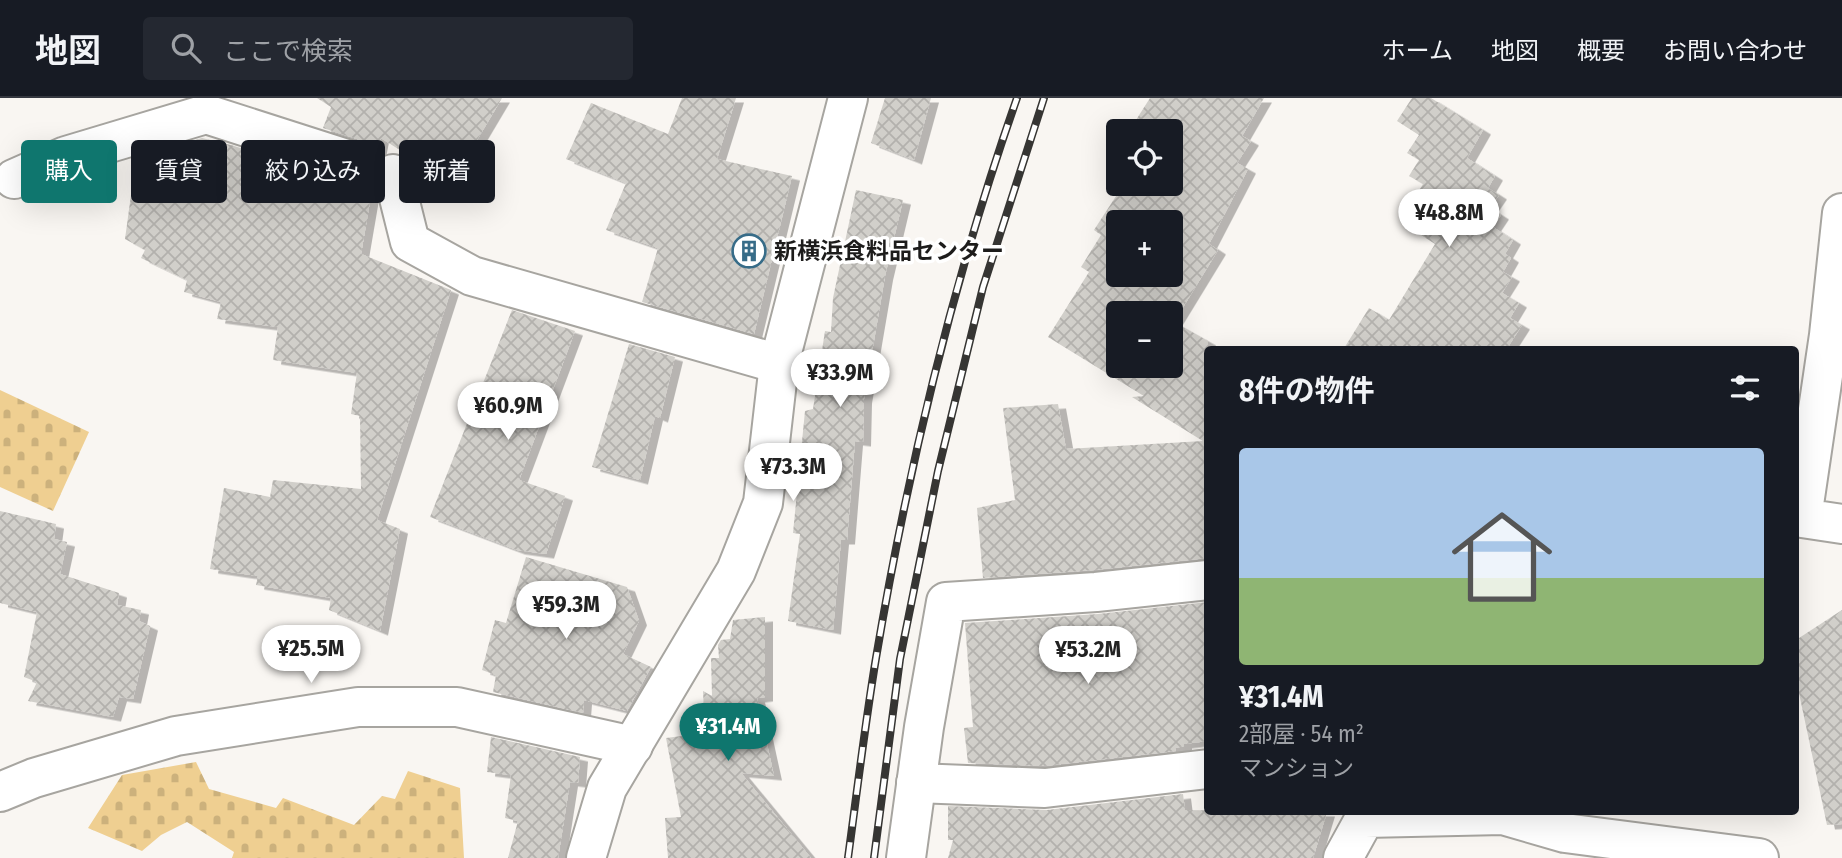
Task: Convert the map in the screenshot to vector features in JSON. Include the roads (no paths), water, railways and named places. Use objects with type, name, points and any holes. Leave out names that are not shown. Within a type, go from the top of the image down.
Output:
[{"type":"street","points":[[586,858],[607,788],[736,571],[763,503],[779,364],[848,98]]},
{"type":"street","points":[[14,179],[66,156],[211,106],[299,140]]},
{"type":"street","points":[[393,174],[410,242],[472,276],[779,364]]},
{"type":"street","points":[[1842,213],[1829,335],[1802,518],[1842,524]]},
{"type":"street","points":[[906,858],[946,602],[1096,592],[1204,580]]},
{"type":"street","points":[[0,792],[34,778],[176,736],[358,707],[457,707],[633,746]]},
{"type":"street","points":[[916,783],[1045,788],[1204,769]]},
{"type":"street","points":[[1343,858],[1365,818],[1503,815],[1560,846],[1759,858]]},
{"type":"railway","points":[[848,858],[876,658],[918,445],[972,236],[1017,98]]},
{"type":"railway","points":[[874,858],[900,659],[938,471],[983,287],[1044,98]]},
{"type":"place","name":"新横浜食料品センター","points":[[749,251]]}]
